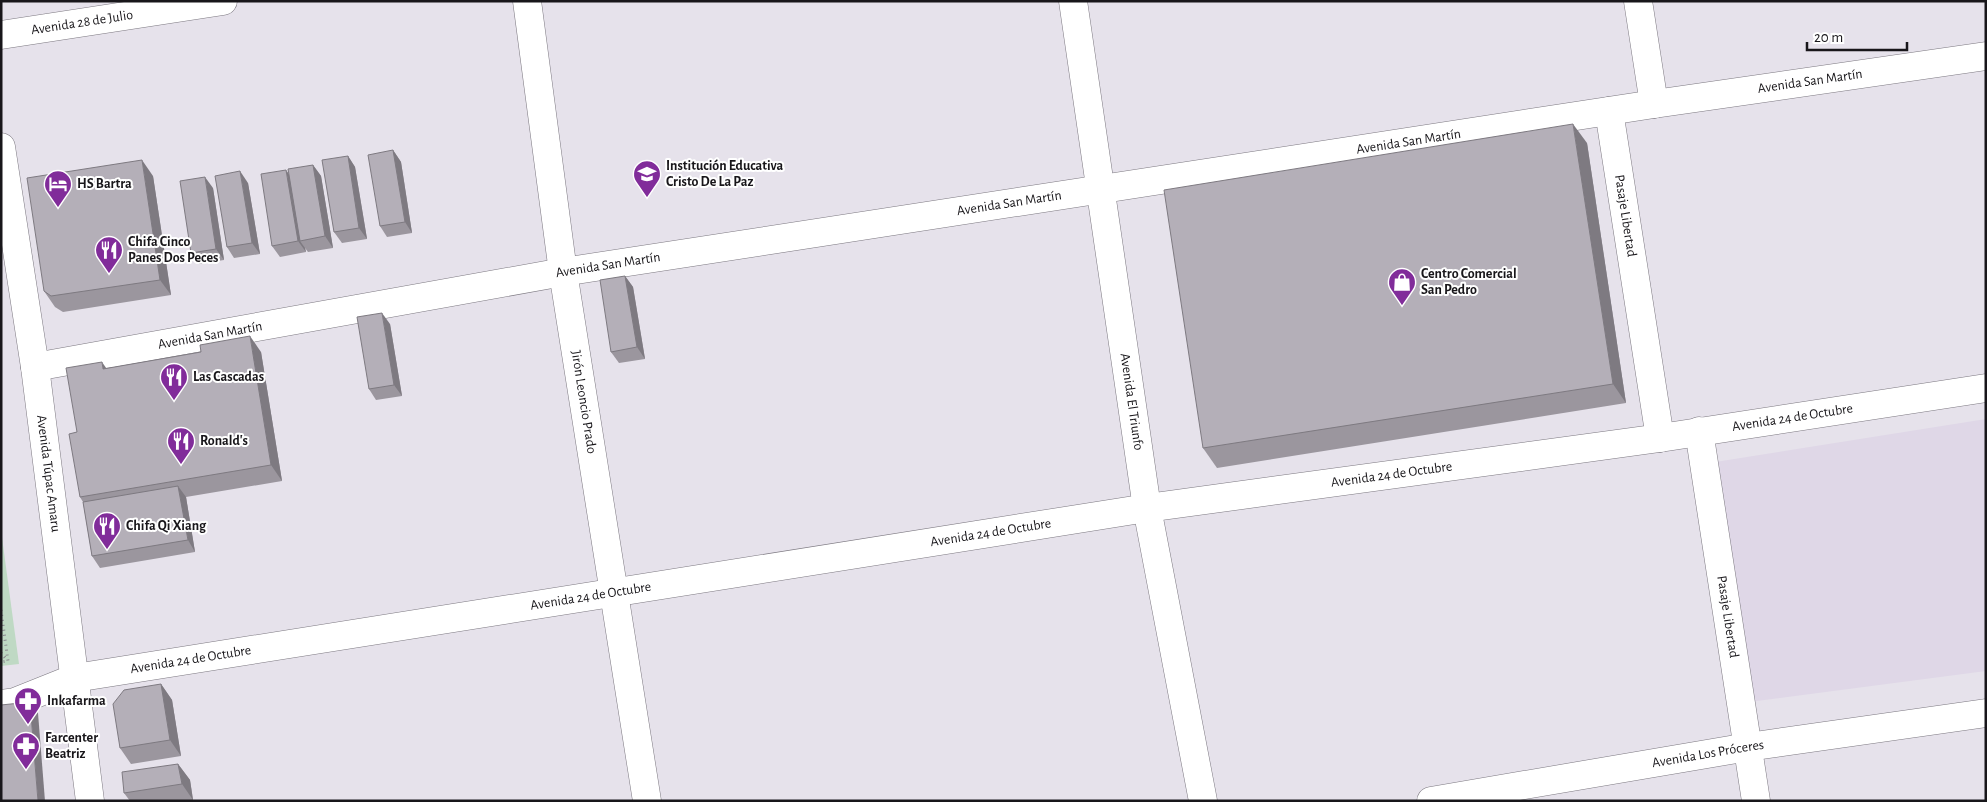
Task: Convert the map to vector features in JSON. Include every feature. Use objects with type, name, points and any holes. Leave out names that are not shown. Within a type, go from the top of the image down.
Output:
[{"type":"street","name":"Avenida 28 de Julio","points":[[1,35],[223,1]]},
{"type":"street","name":"Jirón Leoncio Prado","points":[[527,1],[564,272],[647,801]]},
{"type":"street","name":"Avenida El Triunfo","points":[[1073,1],[1147,508],[1203,801]]},
{"type":"street","points":[[1638,1],[1654,104]]},
{"type":"street","name":"Avenida San Martín","points":[[35,367],[564,272],[1654,104],[1986,56]]},
{"type":"street","name":"Pasaje Libertad","points":[[1609,111],[1660,438]]},
{"type":"street","name":"Avenida Túpac Amaru","points":[[1,147],[35,367],[90,801]]},
{"type":"street","name":"Avenida 24 de Octubre","points":[[1,704],[14,702],[75,678],[1147,508],[1660,438],[1986,388]]},
{"type":"street","name":"Pasaje Libertad","points":[[1698,431],[1756,801]]},
{"type":"street","name":"Avenida Los Próceres","points":[[1431,801],[1748,747],[1986,713]]},
{"type":"path","points":[[1,610],[8,661]]},
{"type":"path","points":[[1,653],[8,661]]},
{"type":"path","points":[[1,662],[8,661]]},
{"type":"shaded area","points":[[1986,419],[1986,671],[1749,702],[1709,463]]},
{"type":"green space","points":[[1,530],[19,664],[1,666]]},
{"type":"building","name":"Centro Comercial San Pedro","points":[[1573,124],[1613,384],[1203,448],[1164,190]]},
{"type":"building","points":[[393,150],[405,222],[380,226],[368,155]]},
{"type":"building","points":[[348,156],[359,228],[334,232],[322,160]]},
{"type":"building","points":[[142,160],[160,280],[51,296],[44,291],[27,178]]},
{"type":"building","points":[[313,165],[325,236],[300,241],[288,169]]},
{"type":"building","points":[[286,170],[298,241],[272,246],[261,174]]},
{"type":"building","points":[[240,171],[252,243],[227,247],[215,176]]},
{"type":"building","points":[[205,177],[216,249],[191,253],[180,181]]},
{"type":"building","points":[[625,276],[637,347],[611,352],[600,280]]},
{"type":"building","points":[[382,313],[394,385],[369,389],[357,317]]},
{"type":"building","points":[[250,336],[271,465],[80,497],[69,434],[77,432],[66,368],[102,362],[103,369],[201,352],[200,345]]},
{"type":"building","points":[[178,486],[188,540],[92,556],[83,502]]},
{"type":"building","points":[[161,684],[170,740],[120,748],[113,704],[124,690]]},
{"type":"building","points":[[30,702],[38,801],[1,801],[1,705]]},
{"type":"building","points":[[178,764],[182,784],[124,793],[122,772]]},
{"type":"place","name":"Institución Educativa Cristo De La Paz","points":[[647,198]]},
{"type":"place","name":"HS Bartra","points":[[58,208]]},
{"type":"place","name":"Chifa Cinco Panes Dos Peces","points":[[109,274]]},
{"type":"place","name":"Centro Comercial San Pedro","points":[[1402,306]]},
{"type":"place","name":"Las Cascadas","points":[[174,401]]},
{"type":"place","name":"Ronald's","points":[[181,465]]},
{"type":"place","name":"Chifa Qi Xiang","points":[[107,550]]},
{"type":"place","name":"Inkafarma","points":[[28,725]]},
{"type":"place","name":"Farcenter Beatriz","points":[[26,770]]}]
